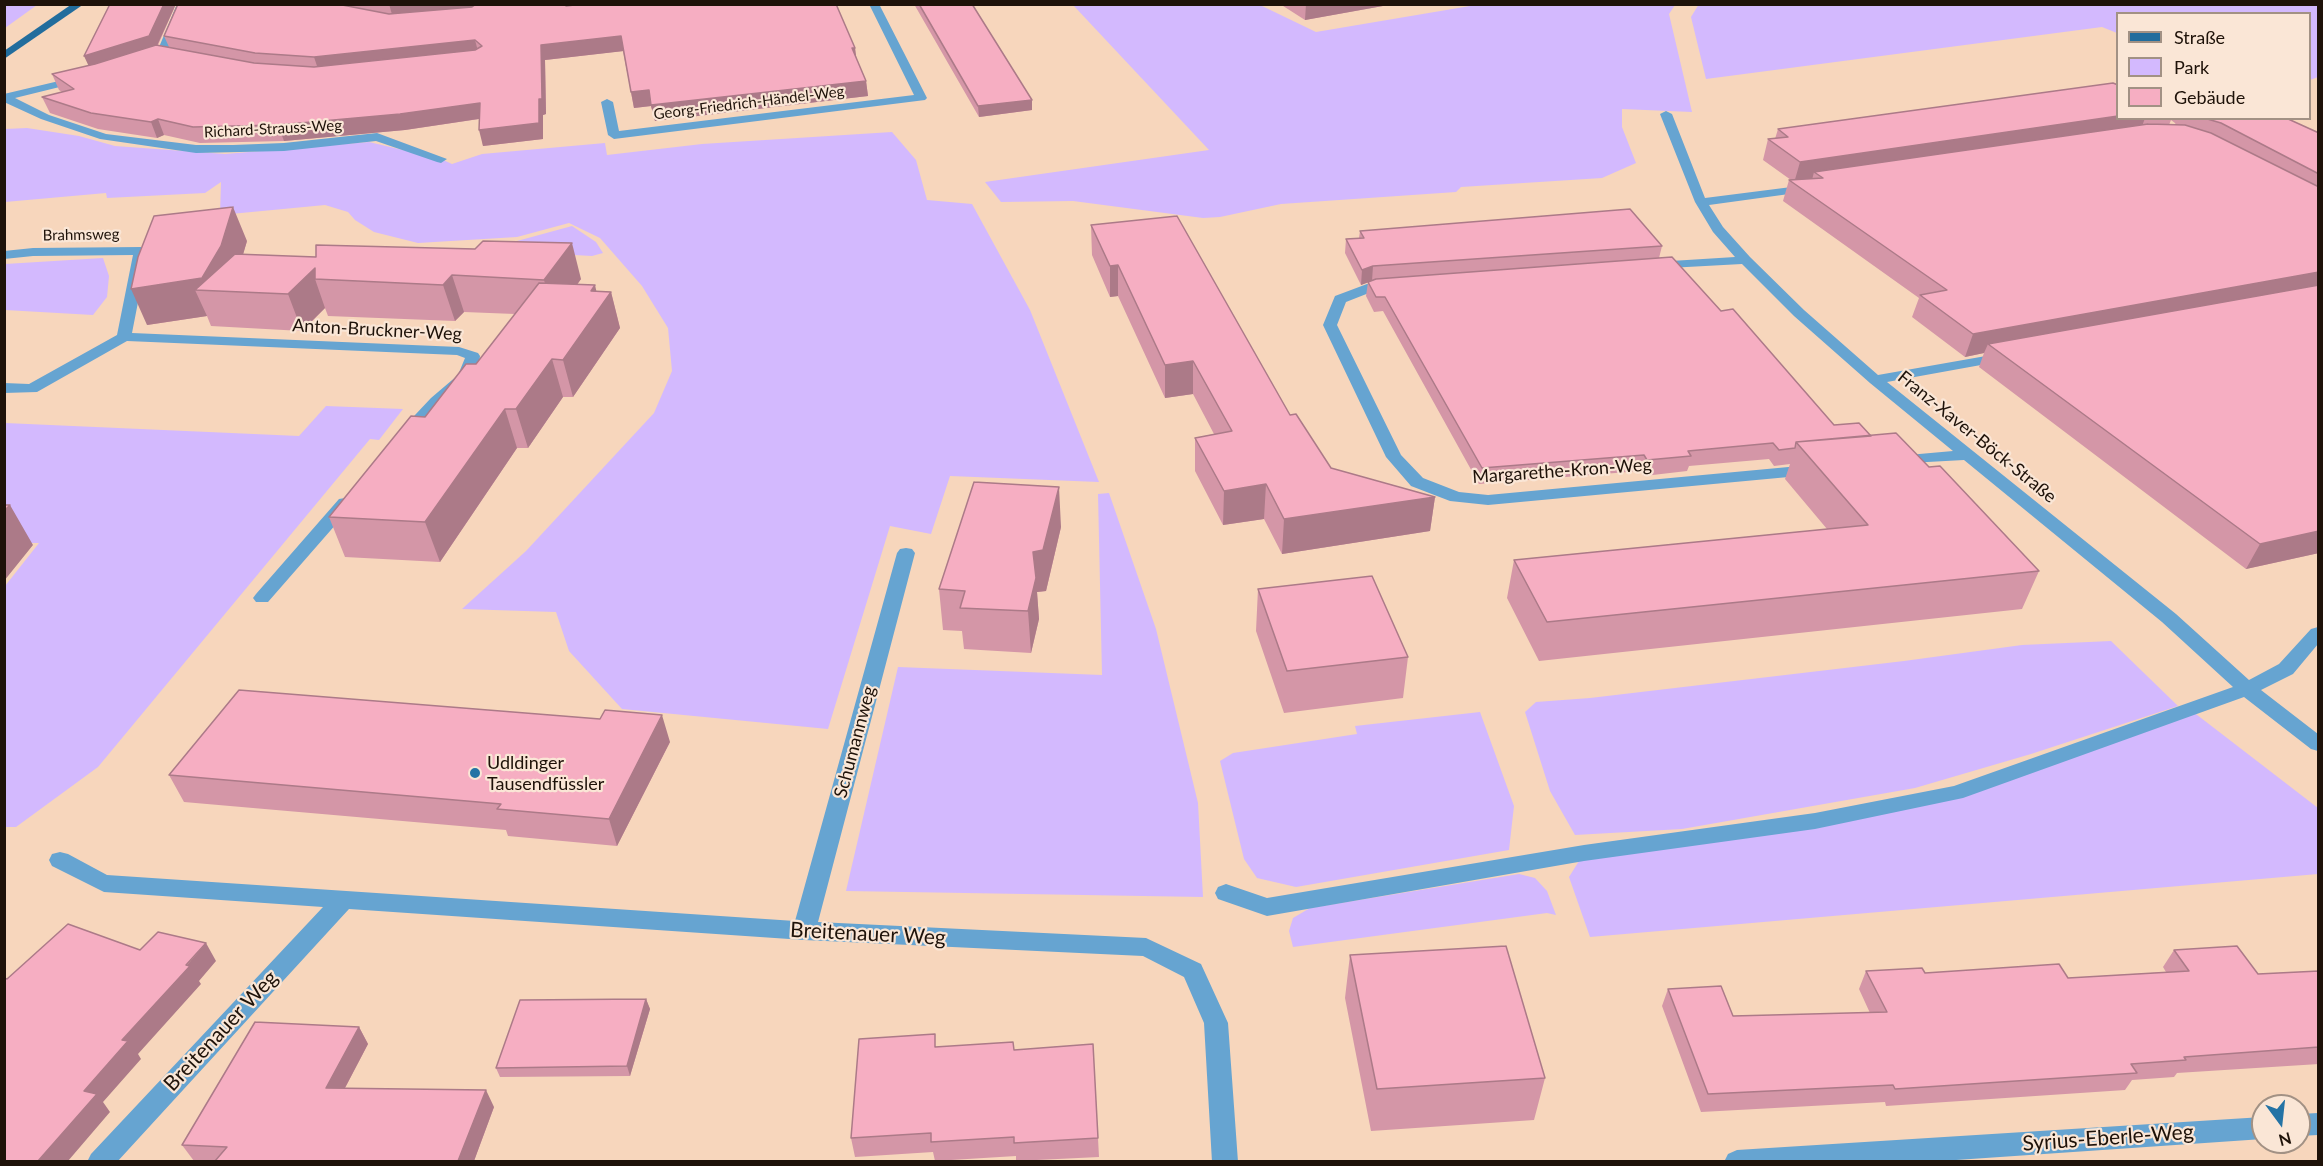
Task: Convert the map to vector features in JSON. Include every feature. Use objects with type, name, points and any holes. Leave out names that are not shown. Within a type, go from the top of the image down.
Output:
[{"type":"main road","points":[[4,56],[79,4]]},
{"type":"street","points":[[130,65],[167,55],[182,4]]},
{"type":"street","name":"Georg-Friedrich-Händel-Weg","points":[[607,102],[614,135],[921,98],[874,4]]},
{"type":"street","points":[[5,97],[97,75]]},
{"type":"street","name":"Richard-Strauss-Weg","points":[[5,97],[45,117],[104,137],[196,149],[284,147],[377,137],[441,159]]},
{"type":"street","name":"Franz-Xaver-Böck-Straße","points":[[1666,114],[1701,202],[1718,229],[1745,260],[1799,313],[1875,380],[2169,618],[2247,690],[2319,744]]},
{"type":"street","points":[[1701,202],[1825,185]]},
{"type":"street","name":"Brahmsweg","points":[[4,255],[33,252],[141,250],[124,337]]},
{"type":"street","points":[[1638,268],[1745,260]]},
{"type":"street","name":"Margarethe-Kron-Weg","points":[[1406,285],[1371,287],[1340,299],[1330,325],[1394,457],[1417,482],[1456,497],[1488,500],[1820,469]]},
{"type":"street","points":[[4,388],[32,389],[124,337]]},
{"type":"street","name":"Anton-Bruckner-Weg","points":[[124,337],[459,351],[473,356],[472,364],[464,378],[436,401],[393,448]]},
{"type":"street","points":[[1875,380],[2015,355]]},
{"type":"street","points":[[1880,463],[1967,454]]},
{"type":"street","points":[[262,598],[355,492]]},
{"type":"street","name":"Schumannweg","points":[[804,931],[906,553]]},
{"type":"street","points":[[1226,893],[1267,908],[1584,853],[1827,819],[1956,793],[2247,690],[2286,669],[2319,633]]},
{"type":"street","name":"Breitenauer Weg","points":[[60,860],[104,883],[804,931],[1146,947],[1193,971],[1216,1023],[1225,1161]]},
{"type":"street","name":"Breitenauer Weg","points":[[100,1161],[342,901]]},
{"type":"street","name":"Syrius-Eberle-Weg","points":[[1737,1161],[2251,1129]]},
{"type":"green space","points":[[5,4],[37,4],[37,5],[5,28]]},
{"type":"green space","points":[[1699,4],[2318,5],[2318,77],[2311,80],[2311,12],[2116,12],[2116,33],[2102,27],[1706,79],[1691,17]]},
{"type":"green space","points":[[1073,5],[1260,5],[1316,32],[1476,5],[1675,5],[1669,14],[1692,112],[1622,109],[1622,127],[1636,163],[1602,178],[1461,187],[1456,192],[1281,204],[1220,217],[1203,218],[1073,201],[1001,202],[985,182],[1209,150]]},
{"type":"green space","points":[[27,128],[79,136],[115,146],[225,154],[369,142],[441,159],[452,164],[482,154],[605,143],[607,155],[702,144],[892,132],[916,160],[927,200],[972,204],[1030,310],[1099,482],[950,476],[931,534],[890,526],[828,729],[622,709],[569,651],[556,612],[462,609],[526,551],[654,413],[672,371],[668,328],[642,286],[600,238],[569,223],[517,237],[418,243],[374,232],[355,220],[348,212],[325,205],[220,215],[221,182],[205,193],[107,198],[106,193],[5,202],[5,129]]},
{"type":"green space","points":[[572,226],[596,242],[603,253],[592,256],[556,254],[506,244]]},
{"type":"green space","points":[[103,258],[109,276],[107,297],[93,315],[5,310],[5,264]]},
{"type":"green space","points":[[326,406],[403,409],[379,440],[370,439],[98,767],[16,827],[5,827],[5,586],[39,543],[5,543],[5,423],[299,436]]},
{"type":"green space","points":[[1109,493],[1156,629],[1198,803],[1203,897],[846,891],[898,667],[1102,675],[1098,494]]},
{"type":"green space","points":[[2111,641],[2178,706],[2031,754],[1915,788],[1682,829],[1575,835],[1550,791],[1525,712],[1536,702],[1590,698],[2022,645]]},
{"type":"green space","points":[[2192,711],[2318,808],[2318,874],[1590,937],[1569,877],[1584,853],[1956,793]]},
{"type":"green space","points":[[1480,712],[1514,806],[1509,850],[1296,887],[1257,878],[1244,859],[1220,761],[1233,753],[1357,734],[1355,726]]},
{"type":"green space","points":[[1519,874],[1535,878],[1547,891],[1556,915],[1547,913],[1293,947],[1289,931],[1293,918],[1310,908]]},
{"type":"building","points":[[110,4],[164,4],[149,36],[84,56]]},
{"type":"building","points":[[178,4],[337,4],[389,14],[472,7],[476,4],[566,4],[566,6],[583,4],[836,4],[866,81],[651,105],[649,90],[631,92],[621,36],[541,45],[542,99],[539,99],[539,123],[479,130],[480,103],[400,114],[278,125],[193,127],[158,119],[151,122],[91,113],[42,97],[74,89],[52,74],[95,64],[156,45],[254,63],[314,67],[475,50],[482,46],[475,40],[314,57],[255,53],[164,36]]},
{"type":"building","points":[[919,4],[972,4],[1032,100],[978,106]]},
{"type":"building","points":[[2116,84],[2116,116],[1800,162],[1768,139],[1788,137],[1778,129]]},
{"type":"building","points":[[2211,120],[2290,120],[2319,133],[2319,174],[2221,123]]},
{"type":"building","points":[[2148,124],[2185,125],[2211,133],[2319,187],[2319,272],[1973,334],[1920,295],[1947,290],[1789,180],[1823,178],[1814,172]]},
{"type":"building","points":[[233,207],[221,246],[202,278],[131,289],[138,257],[154,216]]},
{"type":"building","points":[[1630,209],[1662,246],[1373,266],[1362,270],[1346,239],[1364,238],[1360,231]]},
{"type":"building","points":[[1177,216],[1290,415],[1296,414],[1331,468],[1435,497],[1284,519],[1266,484],[1224,491],[1195,438],[1232,431],[1193,361],[1165,365],[1118,265],[1110,266],[1091,225]]},
{"type":"building","points":[[483,241],[572,243],[544,280],[452,275],[443,285],[315,279],[315,268],[288,294],[195,290],[235,254],[316,257],[316,245],[475,249]]},
{"type":"building","points":[[1672,257],[1721,311],[1733,309],[1834,425],[1859,423],[1871,436],[1796,442],[1795,448],[1779,450],[1773,443],[1688,451],[1691,456],[1647,460],[1644,455],[1482,468],[1385,297],[1376,297],[1368,282],[1376,279]]},
{"type":"building","points":[[539,283],[595,285],[591,291],[611,292],[563,360],[552,359],[516,409],[505,409],[425,522],[329,517],[411,416],[425,417],[466,364],[476,364]]},
{"type":"building","points":[[2319,285],[2319,531],[2260,544],[1988,344]]},
{"type":"building","points":[[1896,433],[1929,467],[1940,466],[2039,571],[1547,622],[1514,560],[1868,525],[1796,442]]},
{"type":"building","points":[[974,482],[1059,487],[1043,550],[1033,552],[1036,578],[1028,611],[960,608],[965,591],[939,589]]},
{"type":"building","points":[[1372,576],[1408,657],[1287,671],[1258,589]]},
{"type":"building","points":[[239,690],[600,719],[605,710],[662,715],[609,819],[497,809],[501,804],[169,775]]},
{"type":"building","points":[[68,924],[140,950],[158,932],[206,943],[186,965],[190,966],[122,1040],[128,1041],[84,1091],[97,1094],[38,1161],[4,1161],[4,978],[7,979]]},
{"type":"building","points":[[1506,946],[1545,1078],[1377,1089],[1350,955]]},
{"type":"building","points":[[2237,946],[2258,974],[2319,971],[2319,1047],[2184,1057],[2186,1060],[2131,1064],[2137,1073],[1895,1089],[1893,1085],[1708,1094],[1668,989],[1721,986],[1733,1016],[1887,1012],[1866,971],[1922,968],[1925,973],[2059,964],[2068,978],[2189,971],[2174,950]]},
{"type":"building","points":[[646,999],[627,1066],[496,1068],[520,1000]]},
{"type":"building","points":[[255,1022],[359,1027],[326,1088],[486,1090],[458,1161],[215,1161],[227,1147],[182,1145]]},
{"type":"building","points":[[935,1034],[935,1047],[1013,1042],[1014,1050],[1093,1044],[1098,1138],[1014,1143],[1014,1137],[931,1142],[931,1133],[851,1138],[859,1039]]},
{"type":"place","name":"Udldinger Tausendfüssler","points":[[475,773]]}]
